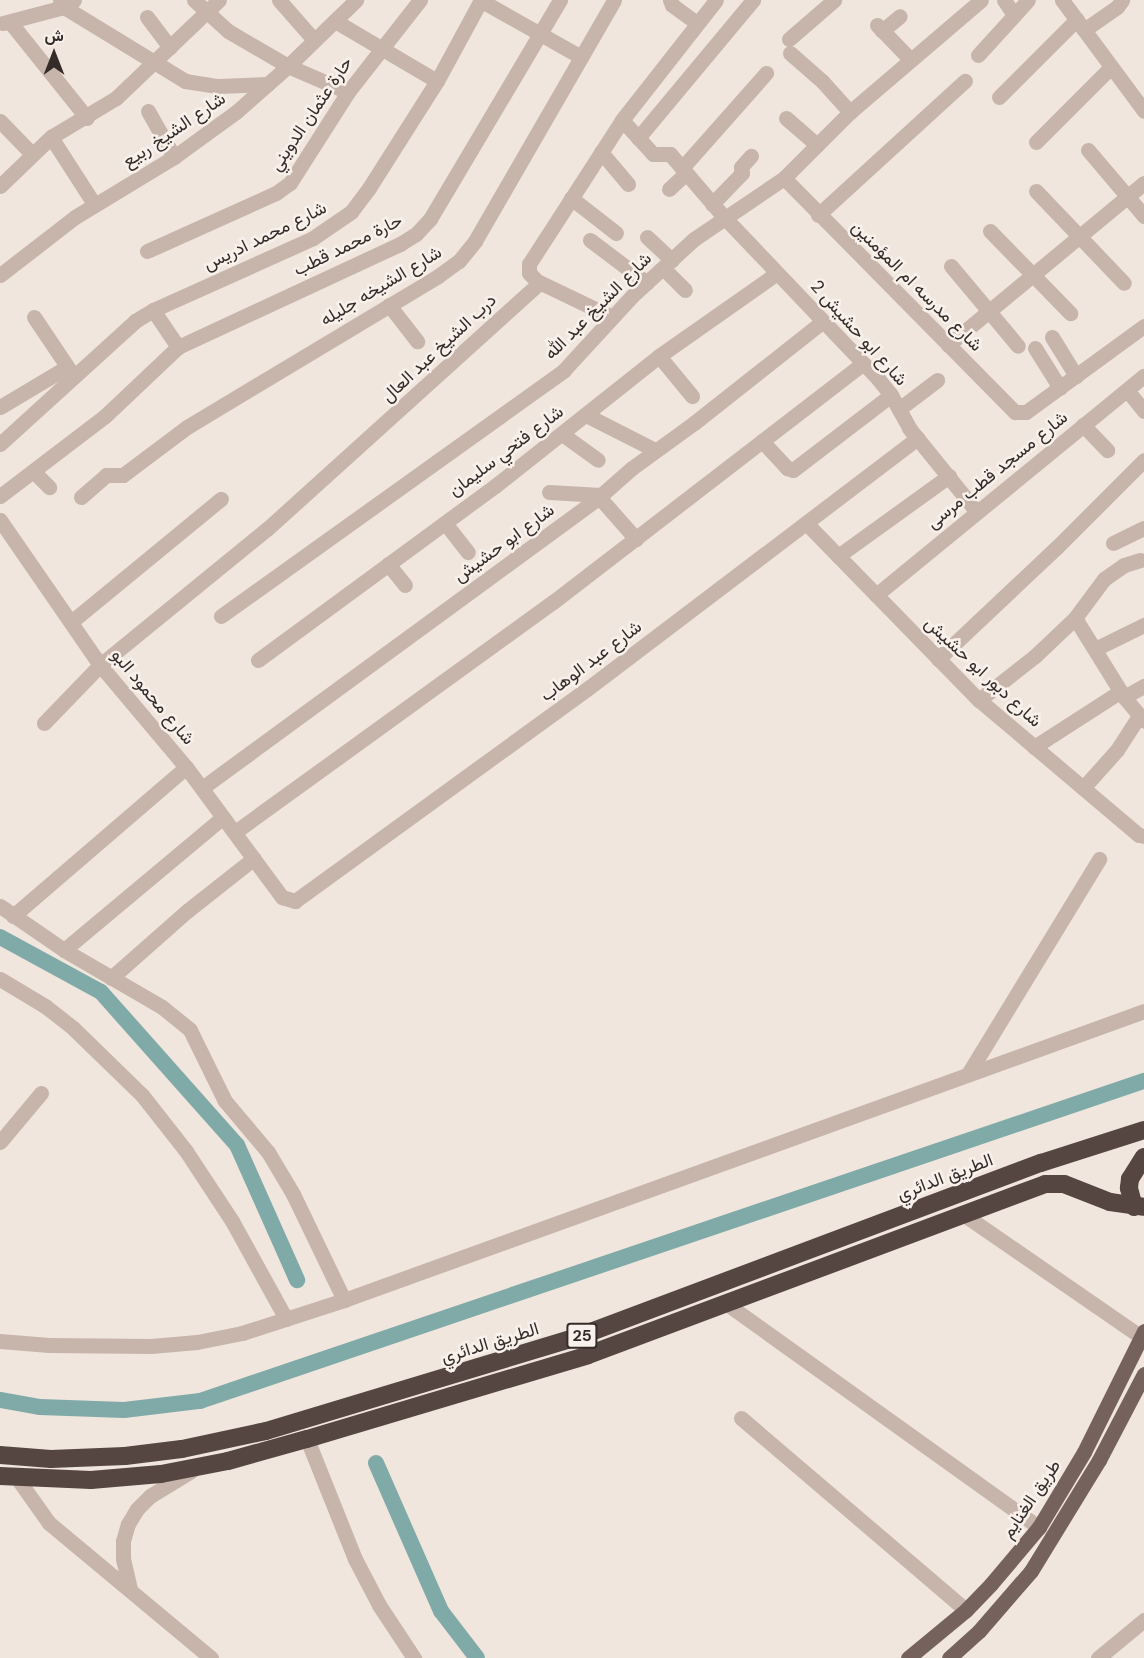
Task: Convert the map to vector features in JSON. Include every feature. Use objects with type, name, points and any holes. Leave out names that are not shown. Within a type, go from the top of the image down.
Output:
[{"type":"highway","name":"الطريق الدائري","points":[[0,1455],[51,1459],[125,1456],[182,1449],[266,1431],[489,1366],[580,1336],[1041,1163],[1144,1130]]},
{"type":"highway","points":[[1141,1210],[1129,1188],[1130,1179],[1144,1157]]},
{"type":"highway","name":"25","points":[[9,1477],[128,1478],[195,1468],[308,1439],[576,1359],[1036,1186],[1055,1183],[1074,1187],[1110,1202],[1141,1210]]},
{"type":"highway","points":[[125,1456],[128,1478]]},
{"type":"main road","name":"طريق الغنايم","points":[[908,1658],[966,1610],[1039,1527],[1084,1452],[1143,1334]]},
{"type":"main road","name":"طريق الغنايم","points":[[949,1658],[979,1631],[1031,1571],[1099,1460],[1144,1374]]},
{"type":"street","points":[[194,0],[228,31],[288,66],[348,93]]},
{"type":"street","points":[[0,186],[51,137],[87,118],[116,98],[219,0]]},
{"type":"street","points":[[279,0],[314,40]]},
{"type":"street","name":"شارع الشيخ ربيع","points":[[0,275],[94,204],[174,157],[236,112],[288,66],[356,0]]},
{"type":"street","name":"حارة عثمان الدويني","points":[[147,251],[283,189],[296,177],[348,93],[420,0]]},
{"type":"street","points":[[480,0],[581,57]]},
{"type":"street","name":"شارع محمد ادريس","points":[[0,444],[71,372],[119,333],[153,310],[313,238],[339,222],[369,188],[437,81],[480,0]]},
{"type":"street","name":"حارة محمد قطب","points":[[0,496],[105,416],[178,347],[400,244],[416,234],[430,219],[560,0]]},
{"type":"street","name":"شارع الشيخه جليله","points":[[81,497],[106,475],[123,475],[187,427],[449,270],[468,252],[614,0]]},
{"type":"street","points":[[670,0],[672,5],[697,23]]},
{"type":"street","points":[[612,318],[539,282],[529,273],[528,267],[622,120],[716,0]]},
{"type":"street","points":[[622,120],[638,138],[753,0]]},
{"type":"street","points":[[834,0],[789,46],[850,112]]},
{"type":"street","name":"شارع الشيخ عبد الله","points":[[221,616],[564,370],[612,318],[668,264],[724,217],[784,178],[850,112],[981,0]]},
{"type":"street","points":[[1004,0],[1014,15]]},
{"type":"street","points":[[978,55],[1028,0]]},
{"type":"street","points":[[1062,0],[1111,67],[1141,101]]},
{"type":"street","points":[[999,97],[1081,25],[1114,9],[1122,0]]},
{"type":"street","points":[[87,118],[5,22],[66,2],[153,64],[195,83],[218,86],[268,84]]},
{"type":"street","points":[[900,16],[880,28],[910,59]]},
{"type":"street","points":[[147,17],[170,47]]},
{"type":"street","points":[[335,21],[437,81]]},
{"type":"street","points":[[1036,142],[1111,67]]},
{"type":"street","points":[[669,189],[766,73]]},
{"type":"street","points":[[818,215],[965,81]]},
{"type":"street","points":[[148,111],[174,157]]},
{"type":"street","points":[[786,118],[817,145]]},
{"type":"street","points":[[0,121],[32,154]]},
{"type":"street","points":[[51,137],[94,204]]},
{"type":"street","name":"شارع ابو حشيش 2","points":[[638,138],[654,155],[669,153],[724,217],[863,363],[891,394],[918,438],[977,512]]},
{"type":"street","points":[[1088,150],[1144,216]]},
{"type":"street","points":[[601,152],[628,184]]},
{"type":"street","points":[[712,204],[742,173],[741,167],[745,158]]},
{"type":"street","name":"شارع مدرسه ام المؤمنين","points":[[784,178],[818,215],[1016,412],[1026,412],[1060,388]]},
{"type":"street","points":[[948,345],[1144,183]]},
{"type":"street","points":[[1036,191],[1124,283]]},
{"type":"street","points":[[571,198],[616,233]]},
{"type":"street","points":[[990,231],[1034,274],[1070,314]]},
{"type":"street","points":[[647,237],[685,290]]},
{"type":"street","points":[[590,240],[647,283]]},
{"type":"street","points":[[951,266],[1018,346]]},
{"type":"street","name":"شارع فتحي سليمان","points":[[258,660],[562,434],[659,356],[777,273]]},
{"type":"street","name":"درب الشيخ عبد العال","points":[[44,723],[100,665],[267,530],[539,282]]},
{"type":"street","points":[[389,306],[417,341]]},
{"type":"street","points":[[153,310],[178,347]]},
{"type":"street","points":[[0,407],[71,372],[34,317]]},
{"type":"street","name":"شارع ابو حشيش","points":[[202,788],[600,496],[655,450],[694,423],[823,321]]},
{"type":"street","points":[[1035,348],[1060,388],[1144,326]]},
{"type":"street","points":[[1052,337],[1076,376]]},
{"type":"street","points":[[659,356],[692,396]]},
{"type":"street","points":[[235,832],[553,603],[863,363]]},
{"type":"street","name":"شارع مسجد قطب مرسى","points":[[876,595],[1144,376]]},
{"type":"street","points":[[899,410],[937,380]]},
{"type":"street","points":[[1127,390],[1144,411]]},
{"type":"street","points":[[762,441],[787,468],[794,470],[891,394]]},
{"type":"street","points":[[586,415],[655,450]]},
{"type":"street","points":[[1083,425],[1107,450]]},
{"type":"street","points":[[562,434],[598,460]]},
{"type":"street","name":"شارع عبد الوهاب","points":[[282,897],[295,901],[302,898],[578,696],[918,438]]},
{"type":"street","points":[[938,659],[1057,547],[1144,460]]},
{"type":"street","points":[[33,471],[49,487]]},
{"type":"street","points":[[838,556],[949,476]]},
{"type":"street","points":[[549,492],[600,496],[636,539]]},
{"type":"street","points":[[71,622],[221,498]]},
{"type":"street","name":"شارع محمود البو","points":[[0,520],[100,665],[186,767],[282,897]]},
{"type":"street","points":[[445,522],[468,552]]},
{"type":"street","name":"شارع دبور ابو حشيش","points":[[806,523],[979,700],[1139,835],[1144,836]]},
{"type":"street","points":[[1113,543],[1144,528]]},
{"type":"street","points":[[979,700],[1035,656],[1075,618],[1104,579],[1124,566],[1140,560]]},
{"type":"street","points":[[388,564],[405,585]]},
{"type":"street","points":[[1075,618],[1123,694],[1142,719],[1083,788]]},
{"type":"street","points":[[1095,649],[1144,625]]},
{"type":"street","points":[[1034,747],[1123,694],[1144,686]]},
{"type":"street","points":[[14,916],[186,767]]},
{"type":"street","points":[[64,950],[223,817]]},
{"type":"street","points":[[111,978],[187,911],[254,858]]},
{"type":"street","points":[[968,1074],[1099,860]]},
{"type":"street","points":[[0,906],[64,950],[162,1007],[190,1030],[225,1101],[268,1152],[293,1194],[344,1300]]},
{"type":"street","points":[[0,979],[45,1006],[73,1028],[142,1095],[186,1151],[232,1221],[286,1319]]},
{"type":"street","points":[[0,1341],[48,1345],[151,1346],[208,1339],[286,1319],[1144,1011]]},
{"type":"street","points":[[0,1142],[41,1093]]},
{"type":"street","points":[[963,1214],[1143,1334]]},
{"type":"street","points":[[727,1304],[1039,1527]]},
{"type":"street","points":[[741,1418],[966,1610]]},
{"type":"street","points":[[308,1439],[355,1558],[379,1605],[414,1658]]},
{"type":"street","points":[[130,1589],[123,1559],[123,1541],[128,1524],[137,1509],[150,1496],[195,1468]]},
{"type":"street","points":[[9,1477],[50,1522],[211,1658]]},
{"type":"street","points":[[1098,1658],[1144,1620]]},
{"type":"waterway","points":[[0,937],[101,992],[237,1145],[297,1280]]},
{"type":"waterway","points":[[0,1400],[40,1407],[124,1410],[200,1401],[1144,1081]]},
{"type":"waterway","points":[[376,1463],[441,1611],[477,1658]]}]
